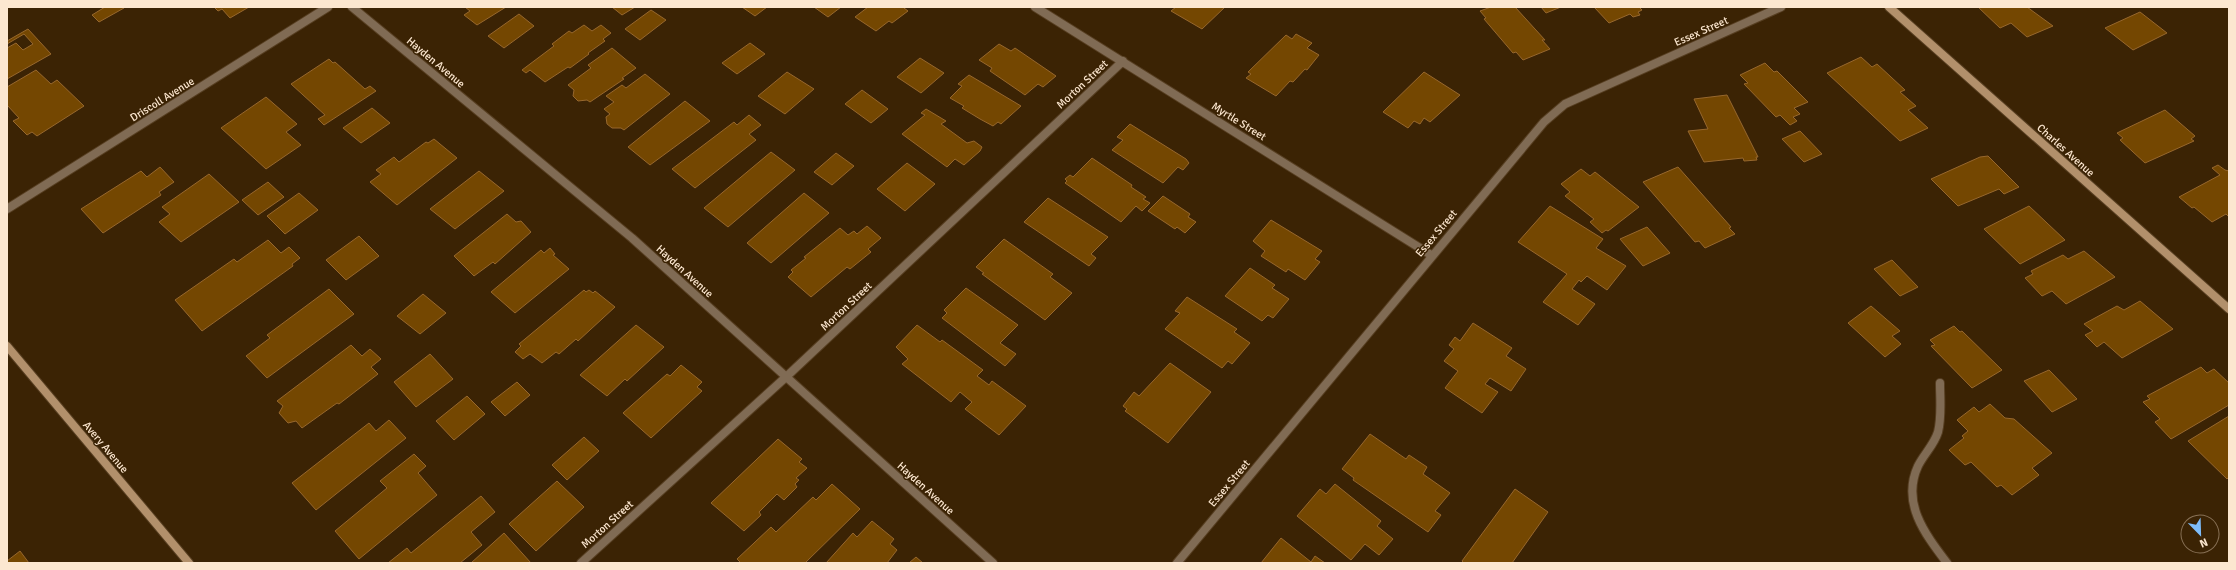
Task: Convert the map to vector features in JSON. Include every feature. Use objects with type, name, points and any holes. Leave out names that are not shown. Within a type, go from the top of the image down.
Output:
[{"type":"street","name":"Driscoll Avenue","points":[[7,209],[328,7]]},
{"type":"street","name":"Hayden Avenue","points":[[352,7],[632,238],[993,563]]},
{"type":"street","name":"Myrtle Street","points":[[1035,7],[1431,255]]},
{"type":"street","name":"Essex Street","points":[[1177,563],[1431,255],[1544,122],[1565,104],[1781,7]]},
{"type":"street","name":"Charles Avenue","points":[[1889,7],[2229,309]]},
{"type":"street","name":"Morton Street","points":[[581,563],[786,376],[1123,61]]},
{"type":"street","name":"Avery Avenue","points":[[7,346],[189,563]]},
{"type":"street","points":[[1940,383],[1939,427],[1928,451],[1917,467],[1911,490],[1918,521],[1947,563]]},
{"type":"building","points":[[105,7],[124,8],[99,22],[92,15]]},
{"type":"building","points":[[214,7],[249,7],[230,18],[222,9],[218,11]]},
{"type":"building","points":[[465,7],[506,7],[477,25],[464,15],[470,11]]},
{"type":"building","points":[[612,7],[635,7],[622,15]]},
{"type":"building","points":[[742,7],[767,7],[755,16]]},
{"type":"building","points":[[814,7],[841,7],[828,17]]},
{"type":"building","points":[[868,7],[906,7],[904,8],[908,11],[892,23],[889,21],[876,31],[855,17]]},
{"type":"building","points":[[1176,7],[1225,7],[1202,29],[1171,11]]},
{"type":"building","points":[[1491,7],[1515,7],[1545,40],[1542,40],[1550,49],[1523,60],[1516,52],[1513,53],[1484,19],[1486,18],[1480,11]]},
{"type":"building","points":[[1541,7],[1561,7],[1546,13]]},
{"type":"building","points":[[1594,7],[1639,7],[1642,10],[1638,12],[1640,15],[1633,17],[1630,14],[1609,23]]},
{"type":"building","points":[[1978,7],[2027,7],[2053,26],[2027,37],[2011,23],[2000,28]]},
{"type":"building","points":[[651,10],[666,20],[640,40],[625,29]]},
{"type":"building","points":[[2140,12],[2167,33],[2133,50],[2105,28]]},
{"type":"building","points":[[519,14],[534,26],[504,48],[488,36]]},
{"type":"building","points":[[584,25],[592,31],[601,25],[611,33],[603,39],[605,41],[588,53],[589,54],[570,68],[568,67],[545,82],[530,70],[526,73],[522,70],[554,46],[552,44],[569,31],[572,33]]},
{"type":"building","points":[[28,29],[51,54],[7,79],[7,48],[16,43],[23,50],[33,44],[24,34],[7,44],[7,41]]},
{"type":"building","points":[[1296,34],[1312,43],[1307,48],[1319,55],[1307,70],[1305,69],[1293,82],[1290,81],[1276,96],[1246,78],[1251,74],[1248,72],[1286,35],[1292,39]]},
{"type":"building","points":[[750,43],[765,54],[737,74],[722,63]]},
{"type":"building","points":[[999,44],[1011,51],[1015,48],[1056,76],[1043,87],[1038,84],[1025,95],[990,71],[992,68],[979,60]]},
{"type":"building","points":[[612,48],[636,68],[622,78],[624,79],[590,102],[587,100],[578,101],[573,96],[574,90],[568,85],[591,68],[588,65]]},
{"type":"building","points":[[1861,57],[1872,67],[1877,64],[1905,90],[1900,92],[1916,106],[1908,110],[1928,128],[1900,141],[1827,73]]},
{"type":"building","points":[[920,58],[944,73],[921,93],[897,77]]},
{"type":"building","points":[[329,59],[333,63],[335,62],[365,89],[370,86],[376,91],[324,125],[318,119],[325,115],[291,84]]},
{"type":"building","points":[[1765,63],[1774,72],[1777,71],[1808,102],[1794,108],[1800,114],[1793,117],[1797,121],[1790,125],[1780,115],[1776,117],[1744,84],[1748,83],[1740,75]]},
{"type":"building","points":[[36,70],[51,84],[57,80],[84,106],[37,136],[32,132],[27,135],[13,121],[19,118],[7,105],[7,87]]},
{"type":"building","points":[[787,72],[814,89],[785,114],[758,96]]},
{"type":"building","points":[[1424,72],[1460,95],[1430,122],[1424,118],[1420,124],[1414,121],[1408,128],[1383,112]]},
{"type":"building","points":[[645,74],[670,94],[624,130],[621,128],[612,128],[607,124],[606,117],[610,114],[604,109],[614,102],[606,96],[622,85],[626,88]]},
{"type":"building","points":[[969,75],[1021,106],[1001,124],[998,122],[993,126],[980,119],[962,108],[964,106],[950,98],[962,86],[958,84]]},
{"type":"building","points":[[862,90],[888,109],[871,123],[845,104]]},
{"type":"building","points":[[1727,95],[1758,157],[1756,157],[1757,160],[1744,161],[1743,158],[1704,162],[1688,131],[1708,129],[1694,99]]},
{"type":"building","points":[[266,97],[297,124],[286,132],[301,145],[266,169],[221,128]]},
{"type":"building","points":[[685,101],[710,121],[650,165],[628,147]]},
{"type":"building","points":[[372,108],[390,123],[361,143],[343,128]]},
{"type":"building","points":[[926,109],[946,121],[941,124],[967,143],[974,141],[982,147],[980,151],[964,165],[955,159],[947,167],[902,134],[925,115],[921,113]]},
{"type":"building","points":[[2165,110],[2195,136],[2191,139],[2194,141],[2145,163],[2120,140],[2123,138],[2117,133]]},
{"type":"building","points":[[749,115],[761,125],[749,134],[756,140],[695,188],[672,169],[734,122],[737,125]]},
{"type":"building","points":[[1130,124],[1186,159],[1189,163],[1183,170],[1178,167],[1163,183],[1112,150],[1123,140],[1117,137]]},
{"type":"building","points":[[1800,131],[1822,154],[1804,162],[1782,139]]},
{"type":"building","points":[[434,139],[457,158],[397,205],[370,182],[381,174],[376,170],[394,157],[399,162],[426,142],[428,143]]},
{"type":"building","points":[[771,152],[795,170],[728,227],[704,208]]},
{"type":"building","points":[[836,153],[854,166],[832,185],[814,172]]},
{"type":"building","points":[[1988,156],[2019,187],[2004,194],[1999,189],[1958,206],[1931,179],[1980,157]]},
{"type":"building","points":[[1092,158],[1132,185],[1131,187],[1146,197],[1143,199],[1150,203],[1142,211],[1136,206],[1121,222],[1065,183],[1067,181],[1065,179],[1070,175],[1073,177]]},
{"type":"building","points":[[907,163],[935,184],[905,211],[877,189]]},
{"type":"building","points":[[2218,165],[2229,171],[2229,217],[2226,214],[2212,222],[2179,197],[2220,175],[2212,168]]},
{"type":"building","points":[[160,167],[174,182],[159,192],[161,195],[103,233],[81,209],[141,171],[147,177]]},
{"type":"building","points":[[1678,167],[1731,227],[1729,228],[1735,234],[1705,248],[1699,241],[1695,242],[1643,182]]},
{"type":"building","points":[[1581,169],[1590,176],[1595,172],[1639,207],[1608,231],[1606,230],[1602,233],[1590,222],[1594,219],[1565,196],[1570,192],[1561,184]]},
{"type":"building","points":[[479,171],[504,191],[455,229],[430,209]]},
{"type":"building","points":[[209,174],[239,202],[181,242],[159,222],[170,214],[162,207]]},
{"type":"building","points":[[268,182],[284,197],[258,215],[242,200]]},
{"type":"building","points":[[299,193],[318,210],[285,234],[267,216]]},
{"type":"building","points":[[804,193],[829,213],[771,263],[747,243]]},
{"type":"building","points":[[1163,196],[1190,214],[1188,217],[1196,222],[1185,233],[1177,227],[1175,229],[1148,211]]},
{"type":"building","points":[[1048,198],[1108,237],[1091,254],[1096,258],[1089,266],[1024,222]]},
{"type":"building","points":[[1550,206],[1603,239],[1596,248],[1626,266],[1607,290],[1587,276],[1581,282],[1579,280],[1572,289],[1595,304],[1578,325],[1543,302],[1567,274],[1518,242]]},
{"type":"building","points":[[2029,206],[2065,240],[2020,264],[1984,229]]},
{"type":"building","points":[[507,214],[516,222],[521,221],[531,232],[495,264],[493,262],[474,276],[454,256]]},
{"type":"building","points":[[1271,220],[1322,251],[1315,259],[1320,262],[1305,280],[1288,269],[1286,272],[1261,256],[1265,251],[1253,241]]},
{"type":"building","points":[[867,226],[881,238],[868,249],[871,252],[850,269],[847,267],[811,297],[788,277],[793,272],[791,270],[806,258],[804,257],[840,228],[848,235],[854,231],[857,234]]},
{"type":"building","points":[[1647,227],[1670,253],[1643,266],[1620,239]]},
{"type":"building","points":[[359,236],[379,256],[346,280],[326,260]]},
{"type":"building","points":[[1004,239],[1053,274],[1050,277],[1072,293],[1045,320],[982,274],[984,273],[976,267]]},
{"type":"building","points":[[268,240],[281,253],[289,247],[300,258],[292,264],[293,266],[202,331],[175,300],[234,259],[237,262]]},
{"type":"building","points":[[550,248],[555,254],[553,255],[569,269],[515,313],[491,292],[541,250],[544,253]]},
{"type":"building","points":[[2084,251],[2115,277],[2066,304],[2052,291],[2042,296],[2025,278],[2033,274],[2031,271],[2063,255],[2068,259]]},
{"type":"building","points":[[1892,260],[1918,287],[1900,296],[1874,269]]},
{"type":"building","points":[[1250,268],[1275,285],[1272,288],[1289,299],[1273,318],[1268,315],[1262,321],[1225,296]]},
{"type":"building","points":[[966,288],[1018,325],[1000,343],[1016,354],[1005,366],[942,318],[947,313],[944,310]]},
{"type":"building","points":[[329,289],[354,314],[267,378],[246,356],[270,338],[267,335]]},
{"type":"building","points":[[584,290],[586,292],[589,290],[593,293],[595,291],[615,307],[578,341],[576,339],[559,354],[556,352],[542,363],[530,354],[523,359],[515,352],[521,346],[519,344]]},
{"type":"building","points":[[423,294],[446,313],[420,334],[397,316]]},
{"type":"building","points":[[1187,297],[1237,329],[1234,332],[1250,343],[1232,364],[1228,361],[1222,368],[1165,329],[1180,313],[1175,311]]},
{"type":"building","points":[[2140,301],[2173,329],[2122,358],[2104,342],[2097,347],[2085,335],[2093,331],[2084,324],[2117,306],[2124,310]]},
{"type":"building","points":[[1871,306],[1900,331],[1892,336],[1901,344],[1885,357],[1848,323]]},
{"type":"building","points":[[1473,323],[1512,348],[1506,356],[1526,369],[1511,391],[1490,378],[1485,384],[1498,392],[1482,413],[1445,388],[1458,371],[1444,361],[1454,349],[1449,345],[1455,337],[1460,341]]},
{"type":"building","points":[[636,325],[664,347],[627,381],[625,379],[607,396],[580,375]]},
{"type":"building","points":[[917,325],[940,342],[942,340],[983,370],[977,376],[989,385],[992,381],[1026,406],[999,435],[965,409],[972,402],[960,392],[951,402],[902,364],[908,359],[896,347]]},
{"type":"building","points":[[1954,326],[1960,332],[1962,331],[2002,370],[1972,388],[1931,346],[1935,345],[1930,340]]},
{"type":"building","points":[[351,345],[362,356],[370,349],[381,359],[371,367],[378,374],[339,404],[337,403],[302,428],[296,421],[288,423],[279,413],[283,406],[277,401]]},
{"type":"building","points":[[430,354],[453,379],[416,407],[394,382]]},
{"type":"building","points":[[1170,363],[1211,392],[1168,443],[1125,411],[1127,409],[1123,406],[1134,392],[1139,396]]},
{"type":"building","points":[[681,365],[702,382],[697,387],[702,391],[651,438],[623,413],[667,374],[670,376]]},
{"type":"building","points":[[2201,367],[2207,373],[2214,369],[2229,383],[2229,405],[2171,439],[2155,422],[2160,419],[2143,402],[2150,399],[2147,396]]},
{"type":"building","points":[[2049,370],[2077,399],[2052,412],[2024,381]]},
{"type":"building","points":[[517,382],[530,395],[505,416],[491,402]]},
{"type":"building","points":[[467,396],[485,414],[454,440],[436,421]]},
{"type":"building","points":[[1990,404],[2005,418],[2014,419],[2052,453],[2032,468],[2039,475],[2012,495],[2001,485],[1997,487],[1971,462],[1965,465],[1949,450],[1964,438],[1962,436],[1968,431],[1957,420],[1974,407],[1979,412]]},
{"type":"building","points":[[2229,416],[2229,477],[2227,479],[2188,441]]},
{"type":"building","points":[[389,420],[406,438],[316,510],[292,483],[369,423],[376,431]]},
{"type":"building","points":[[1370,434],[1406,459],[1409,455],[1427,467],[1423,474],[1450,493],[1435,511],[1441,515],[1428,532],[1353,480],[1354,478],[1342,469]]},
{"type":"building","points":[[584,437],[599,451],[567,480],[552,465]]},
{"type":"building","points":[[778,439],[802,459],[799,462],[807,468],[796,478],[799,480],[795,484],[797,487],[784,500],[777,494],[759,512],[761,515],[744,531],[711,503]]},
{"type":"building","points":[[414,454],[426,466],[418,473],[437,495],[359,559],[335,531],[387,488],[380,481]]},
{"type":"building","points":[[557,481],[584,507],[536,551],[509,524]]},
{"type":"building","points":[[832,484],[860,509],[805,563],[741,563],[737,559],[771,527],[776,532],[813,497],[816,500]]},
{"type":"building","points":[[1335,484],[1381,521],[1377,526],[1393,539],[1379,555],[1365,544],[1351,560],[1297,516],[1320,489],[1326,494]]},
{"type":"building","points":[[1515,489],[1548,512],[1512,563],[1464,563],[1462,561]]},
{"type":"building","points":[[481,496],[495,512],[471,532],[482,545],[460,563],[388,563],[407,548],[411,553]]},
{"type":"building","points":[[872,521],[894,539],[890,544],[897,550],[887,563],[826,563],[853,533],[857,537]]},
{"type":"building","points":[[504,533],[531,563],[471,563]]},
{"type":"building","points":[[1281,538],[1311,562],[1315,556],[1325,563],[1261,563]]},
{"type":"building","points":[[20,551],[29,563],[7,563],[7,561]]},
{"type":"building","points":[[916,557],[923,563],[909,563]]}]
